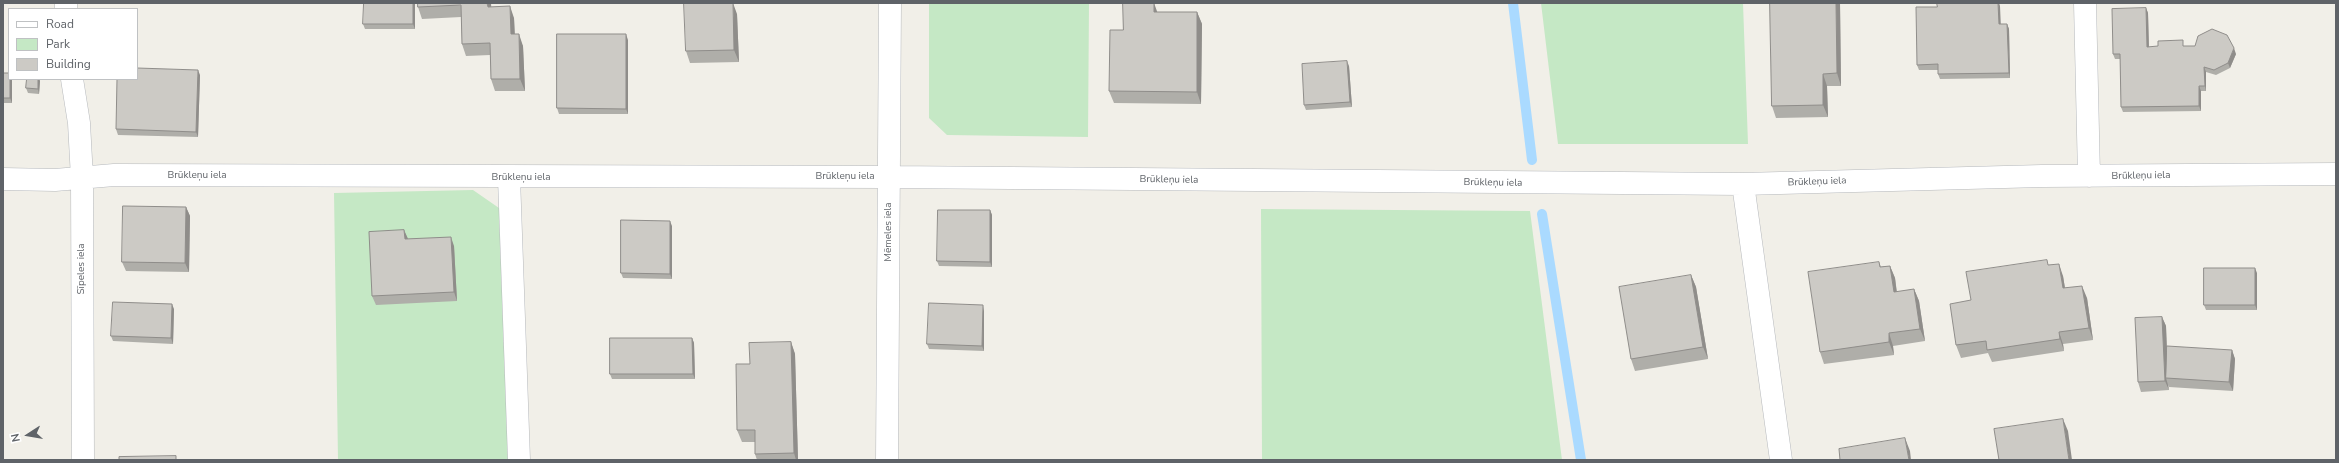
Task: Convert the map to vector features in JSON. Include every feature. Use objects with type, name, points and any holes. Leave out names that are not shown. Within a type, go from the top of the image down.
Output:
[{"type":"street","name":"Mēmeles iela","points":[[887,460],[890,3]]},
{"type":"street","points":[[2085,3],[2089,176]]},
{"type":"street","name":"Sīpeles iela","points":[[72,80],[79,123],[82,178],[83,460]]},
{"type":"street","name":"Brūkleņu iela","points":[[3,179],[82,178],[114,175],[510,178],[889,177],[1743,184],[2034,176],[2336,174]]},
{"type":"street","points":[[510,178],[519,460]]},
{"type":"street","points":[[1743,184],[1781,460]]},
{"type":"green space","points":[[929,3],[1089,3],[1088,137],[947,135],[929,118]]},
{"type":"green space","points":[[1541,3],[1743,3],[1748,144],[1558,144]]},
{"type":"green space","points":[[473,190],[499,208],[508,460],[338,460],[334,193]]},
{"type":"green space","points":[[1261,209],[1530,211],[1562,460],[1262,460]]},
{"type":"building","points":[[364,3],[413,3],[413,24],[363,24]]},
{"type":"building","points":[[418,3],[487,3],[488,7],[510,6],[511,34],[519,34],[520,79],[491,79],[490,43],[462,44],[461,5],[418,7]]},
{"type":"building","points":[[684,3],[733,3],[734,50],[686,51]]},
{"type":"building","points":[[1123,3],[1154,3],[1154,12],[1197,12],[1197,92],[1109,91],[1110,30],[1123,30]]},
{"type":"building","points":[[1770,3],[1836,3],[1837,73],[1823,74],[1823,105],[1772,106]]},
{"type":"building","points":[[1937,3],[1998,3],[1999,24],[2007,24],[2009,73],[1938,74],[1938,64],[1917,65],[1916,7],[1937,7]]},
{"type":"building","points":[[2146,8],[2147,47],[2158,46],[2158,41],[2183,40],[2183,46],[2195,46],[2198,36],[2212,29],[2227,35],[2234,48],[2228,63],[2214,70],[2204,67],[2205,86],[2199,86],[2199,106],[2121,107],[2120,54],[2113,54],[2112,9]]},
{"type":"building","points":[[557,34],[626,34],[626,109],[557,108]]},
{"type":"building","points":[[1347,61],[1350,102],[1304,105],[1302,64]]},
{"type":"building","points":[[138,68],[198,70],[196,132],[116,129],[117,80],[138,80]]},
{"type":"building","points":[[3,73],[8,73],[8,80],[10,80],[10,98],[3,98]]},
{"type":"building","points":[[27,80],[38,80],[38,89],[26,88]]},
{"type":"building","points":[[123,206],[186,207],[185,263],[122,262]]},
{"type":"building","points":[[938,210],[990,210],[990,262],[937,261]]},
{"type":"building","points":[[621,220],[670,221],[670,274],[621,273]]},
{"type":"building","points":[[404,230],[405,239],[451,237],[454,292],[372,296],[369,232]]},
{"type":"building","points":[[2047,260],[2048,265],[2059,264],[2063,288],[2082,286],[2089,328],[2059,332],[2060,339],[1987,350],[1986,341],[1956,345],[1950,304],[1971,300],[1966,272]]},
{"type":"building","points":[[1879,262],[1880,267],[1890,266],[1894,292],[1914,289],[1920,329],[1889,333],[1889,342],[1820,352],[1808,272]]},
{"type":"building","points":[[2204,268],[2255,268],[2255,305],[2204,305]]},
{"type":"building","points":[[1691,275],[1703,347],[1631,359],[1619,287]]},
{"type":"building","points":[[113,302],[172,304],[171,338],[111,336]]},
{"type":"building","points":[[929,303],[983,305],[982,346],[927,344]]},
{"type":"building","points":[[2162,317],[2165,381],[2138,382],[2135,318]]},
{"type":"building","points":[[610,338],[692,338],[693,374],[610,374]]},
{"type":"building","points":[[791,342],[794,453],[755,454],[755,430],[737,430],[736,364],[750,364],[749,343]]},
{"type":"building","points":[[2167,346],[2232,350],[2229,382],[2166,378]]},
{"type":"building","points":[[2063,419],[2069,460],[1999,460],[1994,429]]},
{"type":"building","points":[[1905,438],[1909,460],[1840,460],[1839,449]]},
{"type":"building","points":[[176,456],[176,460],[119,460],[119,457]]},
{"type":"waterway","points":[[1513,3],[1532,160]]},
{"type":"waterway","points":[[1542,214],[1581,460]]}]
